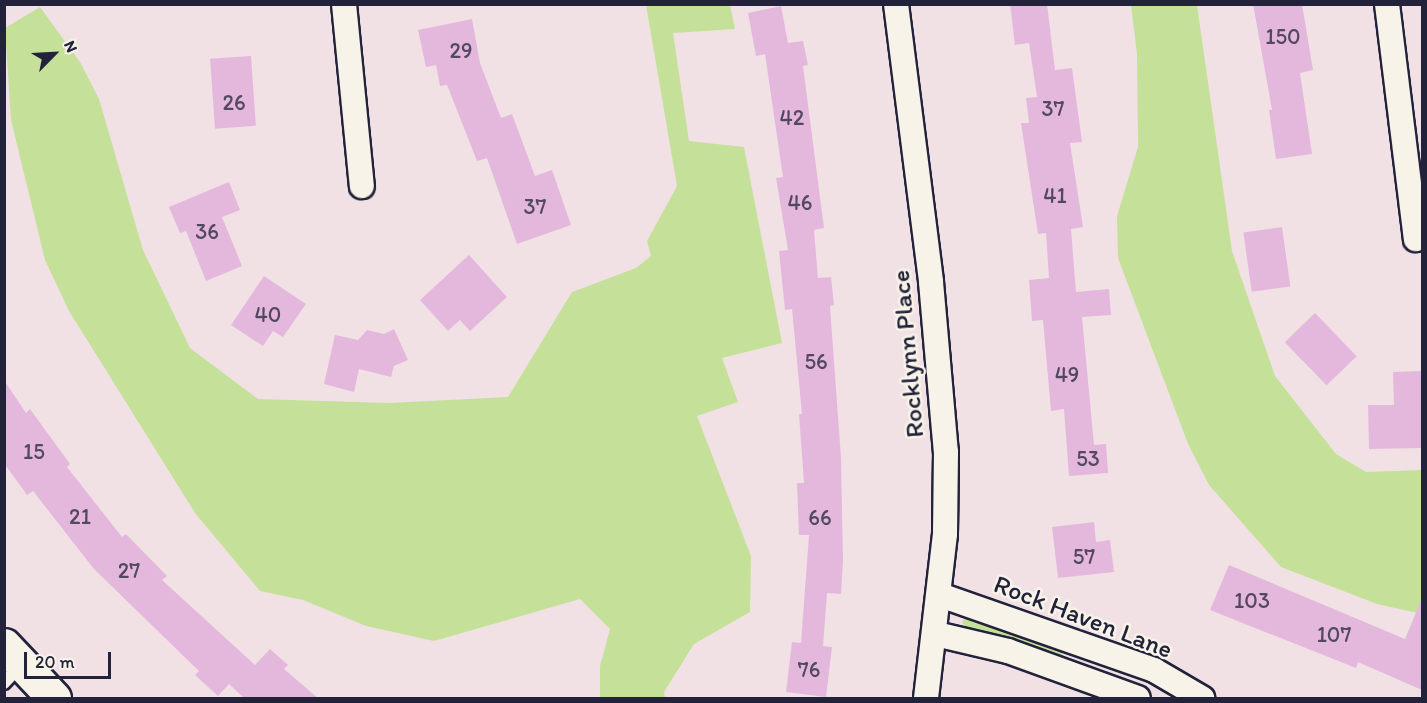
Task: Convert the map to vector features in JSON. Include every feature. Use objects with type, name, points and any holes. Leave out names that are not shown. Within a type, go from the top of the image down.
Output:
[{"type":"street","points":[[344,4],[362,186]]},
{"type":"street","name":"Rocklynn Place","points":[[896,4],[940,369],[945,534],[936,634],[926,699]]},
{"type":"street","points":[[1387,4],[1416,239]]},
{"type":"street","name":"Rock Haven Lane","points":[[940,595],[1154,670],[1202,699]]},
{"type":"street","points":[[936,634],[1008,651],[1138,699]]},
{"type":"street","points":[[1085,679],[1096,649]]},
{"type":"street","points":[[10,664],[54,699]]},
{"type":"green space","points":[[646,5],[730,5],[735,29],[673,33],[689,141],[744,147],[782,343],[722,358],[738,402],[697,416],[751,556],[750,612],[694,644],[664,692],[665,698],[600,698],[600,666],[610,629],[580,599],[434,641],[366,626],[303,600],[260,591],[195,513],[69,311],[45,260],[11,120],[5,28],[40,7],[80,62],[99,99],[143,250],[190,348],[258,399],[389,403],[508,397],[572,292],[636,268],[651,256],[647,241],[677,186]]},
{"type":"green space","points":[[1131,5],[1197,5],[1232,251],[1275,376],[1336,454],[1366,472],[1422,470],[1422,614],[1377,604],[1281,567],[1209,485],[1188,444],[1118,258],[1117,216],[1138,147],[1137,54]]},
{"type":"green space","points":[[969,614],[1060,646],[1063,657],[1056,660],[965,627],[962,622]]},
{"type":"building","points":[[1010,4],[1047,4],[1055,70],[1072,68],[1082,142],[1070,143],[1083,227],[1071,229],[1076,292],[1109,289],[1111,315],[1082,317],[1094,445],[1106,444],[1108,473],[1069,476],[1064,409],[1051,411],[1043,320],[1032,321],[1029,280],[1049,278],[1046,233],[1038,234],[1021,123],[1029,123],[1026,98],[1037,97],[1029,43],[1015,45]]},
{"type":"building","points":[[1253,4],[1302,4],[1313,70],[1300,73],[1312,154],[1276,159],[1269,110],[1272,110]]},
{"type":"building","points":[[781,6],[788,43],[803,41],[808,65],[803,66],[824,228],[814,230],[818,278],[831,277],[834,305],[830,306],[841,458],[843,561],[841,594],[827,593],[823,646],[832,647],[826,697],[786,692],[792,642],[801,643],[809,535],[799,535],[797,483],[804,483],[799,414],[802,414],[792,309],[785,310],[779,251],[788,250],[776,178],[783,177],[765,54],[756,56],[748,13]]},
{"type":"building","points":[[472,19],[480,63],[501,118],[512,114],[535,176],[552,170],[571,225],[517,244],[487,158],[477,161],[447,85],[440,86],[436,65],[426,67],[418,30]]},
{"type":"building","points":[[251,56],[256,126],[215,129],[210,59]]},
{"type":"building","points":[[229,182],[240,210],[222,217],[242,266],[206,281],[186,231],[180,233],[169,207]]},
{"type":"building","points":[[1282,227],[1290,286],[1252,292],[1243,232]]},
{"type":"building","points":[[469,255],[507,297],[470,331],[460,320],[448,331],[420,300]]},
{"type":"building","points":[[264,276],[306,304],[283,337],[273,331],[263,346],[231,325]]},
{"type":"building","points":[[1315,313],[1357,356],[1326,385],[1285,342]]},
{"type":"building","points":[[394,329],[408,360],[394,366],[391,377],[359,369],[354,392],[324,384],[335,335],[358,340],[367,330],[384,334]]},
{"type":"building","points":[[1422,371],[1422,448],[1369,449],[1368,405],[1394,405],[1393,372]]},
{"type":"building","points":[[4,380],[26,413],[30,409],[70,464],[67,467],[122,537],[126,534],[167,576],[162,580],[255,665],[270,649],[288,665],[284,669],[319,699],[245,699],[229,684],[218,696],[195,675],[199,671],[94,569],[33,491],[27,495],[4,463]]},
{"type":"building","points":[[1094,522],[1096,542],[1110,540],[1114,572],[1058,578],[1052,527]]},
{"type":"building","points":[[1229,565],[1405,639],[1422,598],[1422,690],[1358,662],[1356,668],[1210,610]]}]
